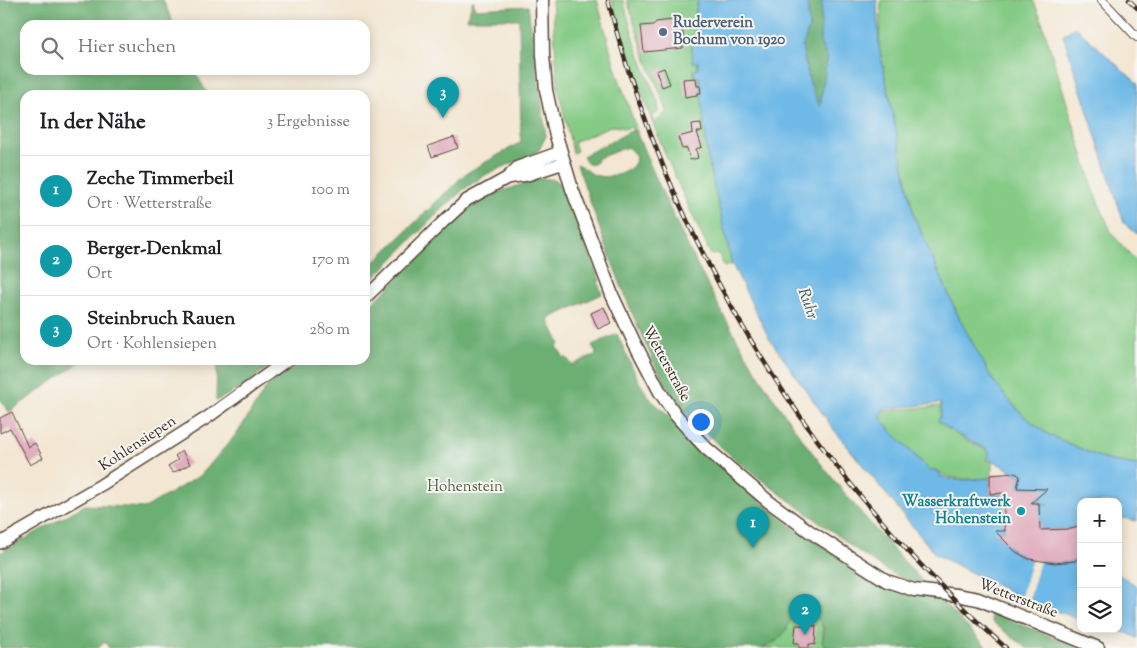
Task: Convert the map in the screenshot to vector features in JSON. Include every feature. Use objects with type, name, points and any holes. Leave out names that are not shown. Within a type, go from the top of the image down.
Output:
[{"type":"main road","name":"Wetterstraße","points":[[542,0],[546,90],[562,157],[587,231],[612,295],[660,392],[675,414],[706,448],[768,501],[887,581],[914,590],[956,594],[978,599],[1098,648]]},
{"type":"street","points":[[1102,0],[1137,37]]},
{"type":"street","points":[[370,293],[467,200],[507,178],[527,175],[562,157]]},
{"type":"street","name":"Kohlensiepen","points":[[0,544],[101,485],[208,417],[279,365]]},
{"type":"green space","points":[[0,0],[163,0],[172,20],[20,20],[20,75],[197,75],[205,90],[20,90],[20,365],[76,365],[9,412],[0,400]]},
{"type":"green space","points":[[473,0],[475,9],[528,6],[546,136],[539,150],[487,174],[464,189],[370,282],[370,266],[465,174],[521,142],[519,19],[467,19]]},
{"type":"green space","points":[[552,0],[597,0],[615,67],[637,131],[633,132],[632,127],[623,129],[610,126],[574,142],[577,151],[573,153],[558,88]]},
{"type":"green space","points":[[612,0],[623,0],[636,46],[658,103],[659,112],[652,117],[654,123],[667,110],[644,53],[627,0],[698,0],[694,19],[696,40],[692,41],[694,62],[698,62],[698,69],[694,70],[694,75],[699,77],[708,159],[732,264],[724,267],[719,254],[711,255],[682,193],[643,98]]},
{"type":"green space","points":[[807,0],[822,0],[820,42],[827,57],[820,108],[809,81],[802,47],[809,28]]},
{"type":"green space","points":[[881,0],[1033,0],[1040,16],[1096,197],[1112,234],[1137,262],[1137,465],[1106,460],[1049,435],[1025,417],[992,379],[960,320],[914,216],[879,47]]},
{"type":"green space","points":[[633,130],[633,132],[637,131],[664,196],[708,287],[758,374],[815,456],[879,533],[923,582],[901,577],[863,555],[737,461],[677,403],[664,382],[638,327],[606,246],[577,164],[592,174],[605,177],[628,170],[636,160],[634,154],[627,147],[596,159],[597,162],[592,165],[587,163],[583,156]]},
{"type":"green space","name":"Hohenstein","points":[[542,178],[556,180],[564,187],[600,281],[598,283],[602,294],[548,319],[560,344],[557,346],[564,358],[567,358],[572,365],[597,354],[592,345],[617,334],[639,382],[651,400],[665,412],[699,449],[791,526],[893,589],[938,599],[988,648],[827,648],[822,642],[824,631],[819,619],[811,615],[802,614],[792,618],[784,633],[778,639],[762,648],[109,648],[105,642],[98,648],[0,648],[0,553],[85,505],[145,508],[201,475],[238,432],[268,385],[295,365],[370,365],[370,306],[468,209],[499,192]]},
{"type":"green space","points":[[217,365],[271,365],[244,386],[216,401]]},
{"type":"green space","points":[[941,406],[941,414],[949,428],[964,439],[986,449],[990,453],[986,460],[992,462],[992,475],[990,475],[990,478],[955,478],[936,470],[929,470],[891,431],[880,416],[884,411]]},
{"type":"green space","points":[[990,612],[1079,648],[1027,648],[992,622]]},
{"type":"green space","points":[[800,614],[813,615],[820,620],[823,630],[822,642],[827,648],[762,648],[777,641],[791,619]]},
{"type":"water","name":"Ruhr","points":[[698,0],[807,0],[809,29],[802,47],[809,81],[820,107],[827,57],[820,42],[822,0],[877,0],[879,47],[914,216],[960,320],[992,379],[1025,417],[1049,435],[1106,460],[1137,465],[1137,521],[1122,518],[1122,498],[1077,498],[1077,527],[1039,530],[1031,505],[1048,504],[1031,503],[1033,488],[1015,488],[1020,476],[987,458],[989,453],[986,449],[953,432],[938,421],[941,415],[941,403],[884,409],[880,416],[891,431],[929,470],[935,470],[941,475],[940,477],[960,480],[990,478],[990,494],[1003,493],[1005,531],[998,531],[997,533],[1017,553],[1032,559],[1058,563],[1077,559],[1077,619],[1019,597],[935,554],[835,431],[769,338],[732,264],[708,159],[699,77],[694,76],[694,70],[698,69],[698,62],[693,62],[691,41],[696,40],[694,19]]},
{"type":"water","points":[[1075,27],[1137,83],[1137,234],[1124,223],[1063,35]]},
{"type":"water","points":[[1122,577],[1137,586],[1137,638],[1122,632]]},
{"type":"pier","points":[[1032,559],[1040,561],[1028,603],[1020,600]]},
{"type":"building","name":"Ruderverein Bochum von 1920","points":[[681,19],[684,40],[683,48],[644,52],[641,26]]},
{"type":"building","points":[[664,68],[670,84],[662,87],[656,71]]},
{"type":"building","points":[[696,78],[697,86],[700,86],[701,93],[685,97],[683,79]]},
{"type":"building","points":[[701,123],[702,132],[697,132],[702,147],[696,149],[698,158],[690,160],[687,148],[682,149],[678,137],[693,133],[692,124]]},
{"type":"building","points":[[454,137],[458,148],[432,157],[428,146]]},
{"type":"building","points":[[604,307],[611,323],[598,329],[591,313]]},
{"type":"building","points":[[12,412],[28,447],[35,443],[43,458],[30,465],[10,428],[0,433],[0,418]]},
{"type":"building","points":[[182,451],[190,464],[173,473],[168,466],[178,460],[175,456]]},
{"type":"building","points":[[1015,473],[1020,476],[1017,488],[1047,489],[1031,503],[1039,503],[1040,530],[1077,527],[1077,559],[1075,561],[1055,563],[1029,559],[1016,552],[995,531],[1005,531],[1003,493],[990,494],[990,475]]},
{"type":"building","points":[[796,625],[816,626],[815,645],[809,644],[809,648],[799,648],[799,643],[794,643]]},
{"type":"railway","points":[[608,0],[636,93],[670,183],[712,270],[759,354],[812,433],[872,509],[936,581],[1006,648]]},
{"type":"railway","points":[[1129,0],[1137,8]]},
{"type":"place","name":"Ruderverein Bochum von 1920","points":[[663,32]]},
{"type":"place","name":"Steinbruch Rauen","points":[[443,118]]},
{"type":"place","name":"Wasserkraftwerk Hohenstein","points":[[1021,511]]},
{"type":"place","name":"Zeche Timmerbeil","points":[[753,548]]},
{"type":"place","name":"Berger-Denkmal","points":[[805,635]]}]
